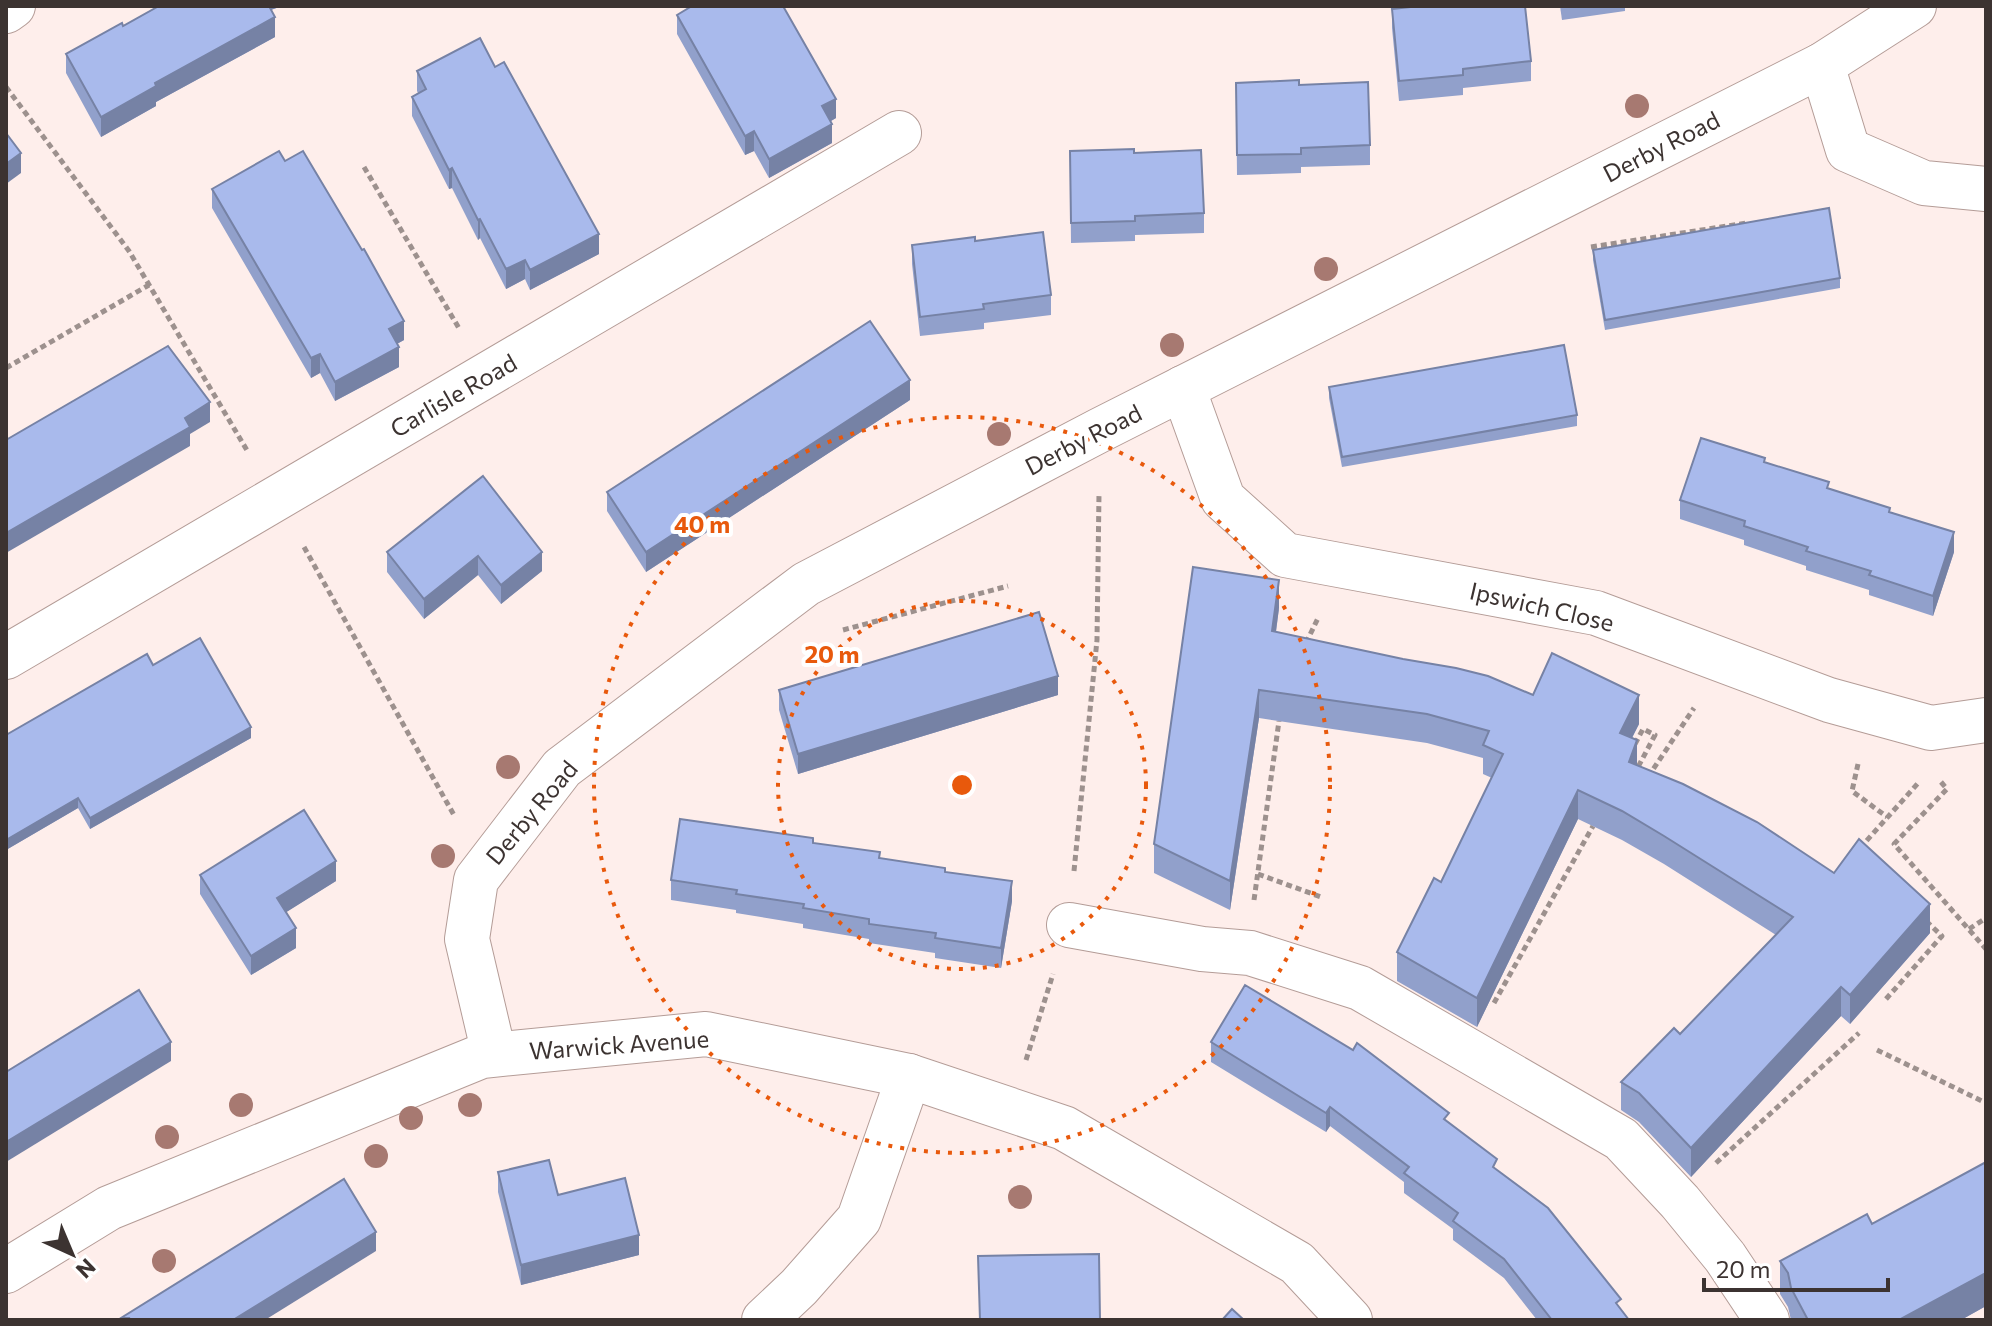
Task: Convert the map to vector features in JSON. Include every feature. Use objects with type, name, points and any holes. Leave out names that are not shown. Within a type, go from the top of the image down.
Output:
[{"type":"street","points":[[6,11],[13,6]]},
{"type":"street","name":"Derby Road","points":[[494,1054],[467,939],[476,880],[562,768],[806,584],[1100,430],[1822,65],[1914,6]]},
{"type":"street","points":[[1822,65],[1848,150],[1924,183],[1986,189]]},
{"type":"street","name":"Carlisle Road","points":[[6,657],[899,133]]},
{"type":"street","name":"Ipswich Close","points":[[1183,388],[1223,499],[1285,555],[1596,613],[1829,700],[1931,728],[1986,720]]},
{"type":"street","points":[[1069,925],[1202,949],[1250,953],[1360,988],[1621,1139],[1680,1202],[1725,1257],[1767,1320]]},
{"type":"street","name":"Warwick Avenue","points":[[6,1271],[109,1208],[482,1056],[706,1034],[909,1076],[1064,1128],[1297,1263],[1350,1320]]},
{"type":"street","points":[[764,1320],[799,1287],[859,1219],[909,1076]]},
{"type":"path","points":[[6,87],[129,251],[276,499]]},
{"type":"path","points":[[364,167],[435,287]]},
{"type":"path","points":[[1577,249],[1762,220]]},
{"type":"path","points":[[6,368],[149,285]]},
{"type":"path","points":[[1010,1110],[1069,925],[1097,640],[1100,430]]},
{"type":"path","points":[[309,555],[428,766]]},
{"type":"path","points":[[828,634],[1008,586]]},
{"type":"path","points":[[1301,654],[1321,614]]},
{"type":"path","points":[[1646,780],[1726,661]]},
{"type":"path","points":[[1250,953],[1250,924],[1279,721]]},
{"type":"path","points":[[1629,756],[1643,729],[1655,735],[1634,775]]},
{"type":"path","points":[[1854,856],[1923,778]]},
{"type":"path","points":[[1939,779],[1947,789],[1894,844],[1986,949]]},
{"type":"path","points":[[1468,1050],[1593,826]]},
{"type":"path","points":[[1258,874],[1321,897]]},
{"type":"path","points":[[1886,999],[1942,936],[1920,916]]},
{"type":"path","points":[[1969,929],[1986,918]]},
{"type":"path","points":[[1680,1202],[1692,1184],[1859,1033]]},
{"type":"path","points":[[1877,1050],[1986,1103]]},
{"type":"building","points":[[159,6],[269,6],[275,17],[155,83],[156,86],[101,117],[66,54]]},
{"type":"building","points":[[692,6],[783,6],[836,99],[822,106],[832,124],[769,159],[754,131],[745,136],[677,15]]},
{"type":"building","points":[[1525,6],[1531,61],[1463,69],[1463,75],[1399,81],[1392,9]]},
{"type":"building","points":[[480,38],[495,67],[504,62],[599,234],[530,270],[525,260],[506,269],[452,168],[449,170],[412,97],[426,89],[417,71]]},
{"type":"building","points":[[1299,80],[1299,85],[1368,82],[1370,145],[1301,148],[1301,154],[1237,155],[1236,83]]},
{"type":"building","points":[[6,133],[21,153],[6,164]]},
{"type":"building","points":[[1134,149],[1134,153],[1201,150],[1204,213],[1135,216],[1135,221],[1071,223],[1070,151]]},
{"type":"building","points":[[279,151],[285,161],[303,151],[404,321],[389,329],[399,347],[335,382],[320,354],[311,358],[212,189]]},
{"type":"building","points":[[1829,208],[1840,278],[1605,320],[1593,250]]},
{"type":"building","points":[[1043,232],[1051,295],[983,304],[984,309],[920,317],[912,245]]},
{"type":"building","points":[[870,321],[910,380],[646,552],[607,492]]},
{"type":"building","points":[[1564,345],[1577,415],[1342,457],[1329,387]]},
{"type":"building","points":[[168,346],[210,402],[185,418],[190,427],[6,533],[6,440]]},
{"type":"building","points":[[1701,438],[1829,482],[1827,488],[1890,508],[1889,512],[1954,532],[1933,596],[1869,575],[1871,571],[1806,551],[1808,547],[1744,526],[1745,521],[1680,500]]},
{"type":"building","points":[[483,476],[542,552],[501,585],[478,556],[424,599],[387,552]]},
{"type":"building","points":[[1193,567],[1279,580],[1272,631],[1456,668],[1488,676],[1533,695],[1552,653],[1639,695],[1620,733],[1637,740],[1629,762],[1683,784],[1757,822],[1834,873],[1859,839],[1930,904],[1850,995],[1841,987],[1691,1148],[1639,1093],[1621,1082],[1674,1028],[1680,1034],[1793,917],[1622,811],[1578,790],[1477,998],[1397,952],[1434,878],[1441,882],[1503,754],[1483,745],[1489,731],[1427,714],[1259,690],[1230,881],[1154,844]]},
{"type":"building","points":[[1039,612],[1058,676],[798,754],[779,690]]},
{"type":"building","points":[[200,638],[251,727],[90,818],[78,798],[6,840],[6,735],[147,654],[153,665]]},
{"type":"building","points":[[304,810],[336,861],[277,898],[296,928],[251,956],[200,875]]},
{"type":"building","points":[[680,819],[813,838],[813,843],[880,852],[879,858],[945,868],[945,872],[1012,881],[1001,948],[935,938],[936,933],[869,924],[869,919],[803,908],[804,904],[736,894],[737,890],[671,880]]},
{"type":"building","points":[[1245,985],[1353,1050],[1357,1043],[1449,1113],[1444,1119],[1497,1159],[1493,1167],[1548,1208],[1621,1299],[1616,1303],[1629,1320],[1552,1320],[1504,1259],[1453,1221],[1458,1213],[1404,1173],[1409,1167],[1330,1107],[1326,1113],[1211,1042]]},
{"type":"building","points":[[139,990],[171,1042],[6,1142],[6,1072]]},
{"type":"building","points":[[549,1160],[558,1195],[625,1178],[639,1235],[521,1265],[498,1172]]},
{"type":"building","points":[[1986,1162],[1986,1273],[1899,1320],[1808,1320],[1780,1261],[1867,1214],[1872,1224]]},
{"type":"building","points":[[344,1179],[376,1232],[233,1320],[121,1318]]},
{"type":"building","points":[[1099,1254],[1100,1320],[980,1320],[978,1256]]},
{"type":"building","points":[[1232,1309],[1244,1320],[1222,1320]]}]
